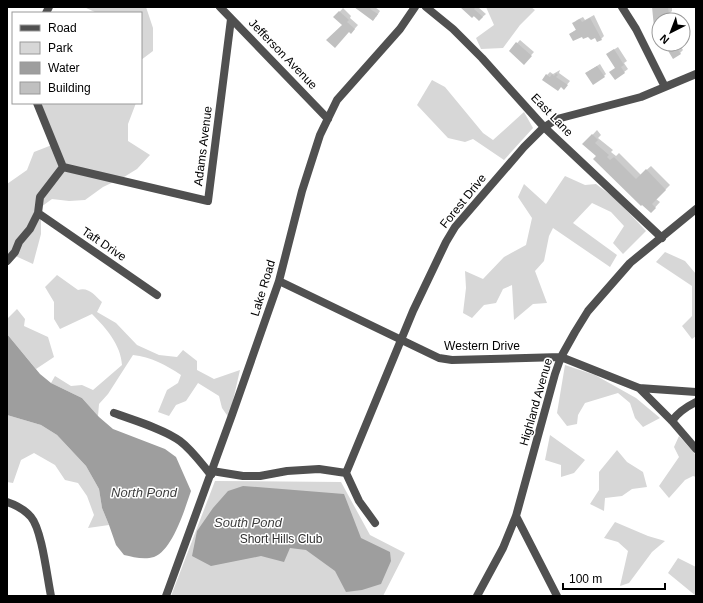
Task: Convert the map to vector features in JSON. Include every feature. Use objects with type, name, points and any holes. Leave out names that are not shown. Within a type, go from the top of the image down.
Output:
[{"type":"street","name":"Jefferson Avenue","points":[[220,7],[328,119]]},
{"type":"street","name":"Lake Road","points":[[166,596],[279,281],[302,192],[320,135],[337,100],[400,29],[415,7]]},
{"type":"street","name":"East Lane","points":[[426,7],[454,29],[544,127],[662,238]]},
{"type":"street","points":[[622,7],[636,29],[665,87]]},
{"type":"street","name":"Adams Avenue","points":[[63,167],[208,201],[231,19]]},
{"type":"street","name":"Forest Drive","points":[[346,473],[400,340],[455,227],[524,147],[544,127],[557,119],[641,97],[696,74]]},
{"type":"street","points":[[7,261],[15,252],[19,242],[30,230],[38,213],[40,197],[63,167],[37,104]]},
{"type":"street","name":"Highland Avenue","points":[[477,596],[503,548],[516,516],[555,374],[561,357],[575,332],[588,311],[630,263],[696,209]]},
{"type":"street","name":"Taft Drive","points":[[38,213],[157,295]]},
{"type":"street","name":"Western Drive","points":[[279,281],[438,358],[452,360],[561,357],[639,388],[696,392]]},
{"type":"street","points":[[639,388],[696,448]]},
{"type":"street","points":[[672,421],[685,408],[696,402]]},
{"type":"street","points":[[114,413],[157,429],[179,440],[211,473],[260,476],[287,471],[319,469],[346,473],[359,501],[375,523]]},
{"type":"street","points":[[7,502],[22,509],[31,517],[35,524],[39,535],[51,596]]},
{"type":"street","points":[[516,516],[557,596]]},
{"type":"green space","points":[[84,7],[146,7],[153,28],[153,51],[142,59],[142,12],[95,12]]},
{"type":"green space","points":[[486,7],[531,7],[535,10],[520,25],[503,48],[481,49],[476,38],[494,25]]},
{"type":"green space","points":[[432,80],[445,87],[483,133],[493,140],[524,112],[533,128],[504,160],[473,139],[465,142],[448,138],[417,105]]},
{"type":"green space","points":[[39,104],[136,104],[128,124],[128,141],[150,155],[137,169],[103,187],[85,200],[69,201],[52,199],[41,207],[41,234],[33,264],[9,253],[7,254],[7,184],[27,170],[34,152],[57,143]]},
{"type":"green space","points":[[565,176],[585,185],[596,184],[616,199],[646,231],[623,254],[613,243],[624,226],[611,212],[592,203],[573,223],[617,255],[610,267],[553,228],[549,236],[544,261],[535,271],[547,303],[533,304],[514,320],[512,285],[503,289],[496,303],[484,305],[472,318],[463,313],[466,288],[465,271],[483,279],[504,257],[526,245],[532,218],[518,197],[524,184],[546,204]]},
{"type":"green space","points":[[665,252],[685,261],[696,274],[696,336],[692,339],[682,326],[692,316],[692,286],[656,262]]},
{"type":"green space","points":[[57,275],[78,290],[82,289],[94,294],[102,302],[97,312],[116,323],[137,345],[159,355],[177,357],[183,350],[197,361],[197,370],[214,379],[240,370],[229,418],[222,408],[219,396],[198,383],[186,401],[176,405],[169,416],[158,412],[167,390],[178,383],[181,375],[158,362],[140,356],[133,355],[108,394],[99,404],[98,416],[82,398],[51,383],[55,376],[71,386],[82,385],[93,390],[122,365],[119,351],[112,337],[92,314],[60,329],[54,319],[54,302],[45,287]]},
{"type":"green space","points":[[17,309],[25,319],[24,326],[48,337],[54,357],[36,369],[7,334],[7,319]]},
{"type":"green space","points":[[565,365],[595,375],[636,398],[660,418],[643,427],[635,418],[630,403],[618,393],[585,403],[578,415],[577,424],[567,426],[557,413]]},
{"type":"green space","points":[[7,415],[41,425],[57,435],[86,466],[99,489],[102,508],[109,525],[88,528],[94,515],[87,496],[78,483],[65,480],[55,465],[34,453],[21,460],[13,483],[7,482]]},
{"type":"green space","points":[[550,435],[585,460],[574,473],[561,477],[561,465],[545,460]]},
{"type":"green space","points":[[679,436],[696,455],[696,477],[693,476],[685,480],[669,498],[659,486],[679,457],[674,447]]},
{"type":"green space","points":[[617,450],[627,462],[643,472],[647,487],[632,489],[622,496],[605,498],[604,511],[590,504],[599,490],[599,472]]},
{"type":"green space","name":"Short Hills Club","points":[[215,481],[341,482],[370,535],[405,553],[383,596],[171,596]]},
{"type":"green space","points":[[615,522],[648,536],[665,541],[652,552],[629,583],[620,586],[628,551],[618,542],[604,538]]},
{"type":"green space","points":[[678,558],[696,567],[696,596],[668,573]]},
{"type":"water","name":"North Pond","points":[[7,334],[40,374],[51,383],[82,398],[99,417],[113,429],[165,449],[176,457],[191,491],[182,518],[172,538],[161,553],[154,557],[146,558],[124,555],[116,545],[102,508],[99,489],[86,466],[57,435],[41,425],[7,415]]},
{"type":"water","name":"South Pond","points":[[243,486],[344,494],[361,538],[390,552],[391,561],[381,584],[362,590],[346,592],[335,571],[306,550],[290,548],[284,562],[261,556],[211,566],[192,556],[197,531],[213,508],[228,491]]},
{"type":"building","points":[[354,7],[371,7],[370,9],[378,14],[373,21]]},
{"type":"building","points":[[460,7],[476,7],[474,9],[483,17],[479,21],[474,16],[472,18]]},
{"type":"building","points":[[652,7],[668,7],[669,12],[652,12]]},
{"type":"building","points":[[339,11],[349,20],[347,22],[355,29],[351,34],[349,32],[335,48],[326,40],[342,25],[333,17]]},
{"type":"building","points":[[590,18],[602,40],[597,42],[595,38],[591,40],[588,37],[583,39],[582,37],[573,41],[569,34],[576,30],[572,23],[580,19],[582,22]]},
{"type":"building","points":[[516,42],[532,56],[524,65],[509,51]]},
{"type":"building","points":[[614,49],[624,65],[621,67],[625,73],[615,80],[609,72],[615,68],[606,54]]},
{"type":"building","points":[[669,52],[680,52],[681,54],[673,59]]},
{"type":"building","points":[[597,66],[605,77],[593,85],[585,73]]},
{"type":"building","points":[[556,73],[558,75],[556,77],[568,85],[564,90],[561,87],[558,91],[542,80],[546,74],[550,77],[552,74],[554,76]]},
{"type":"building","points":[[592,134],[598,140],[595,143],[609,155],[607,157],[610,160],[614,157],[636,179],[646,169],[666,190],[652,204],[656,208],[651,213],[642,205],[641,206],[593,159],[596,156],[582,144]]}]
